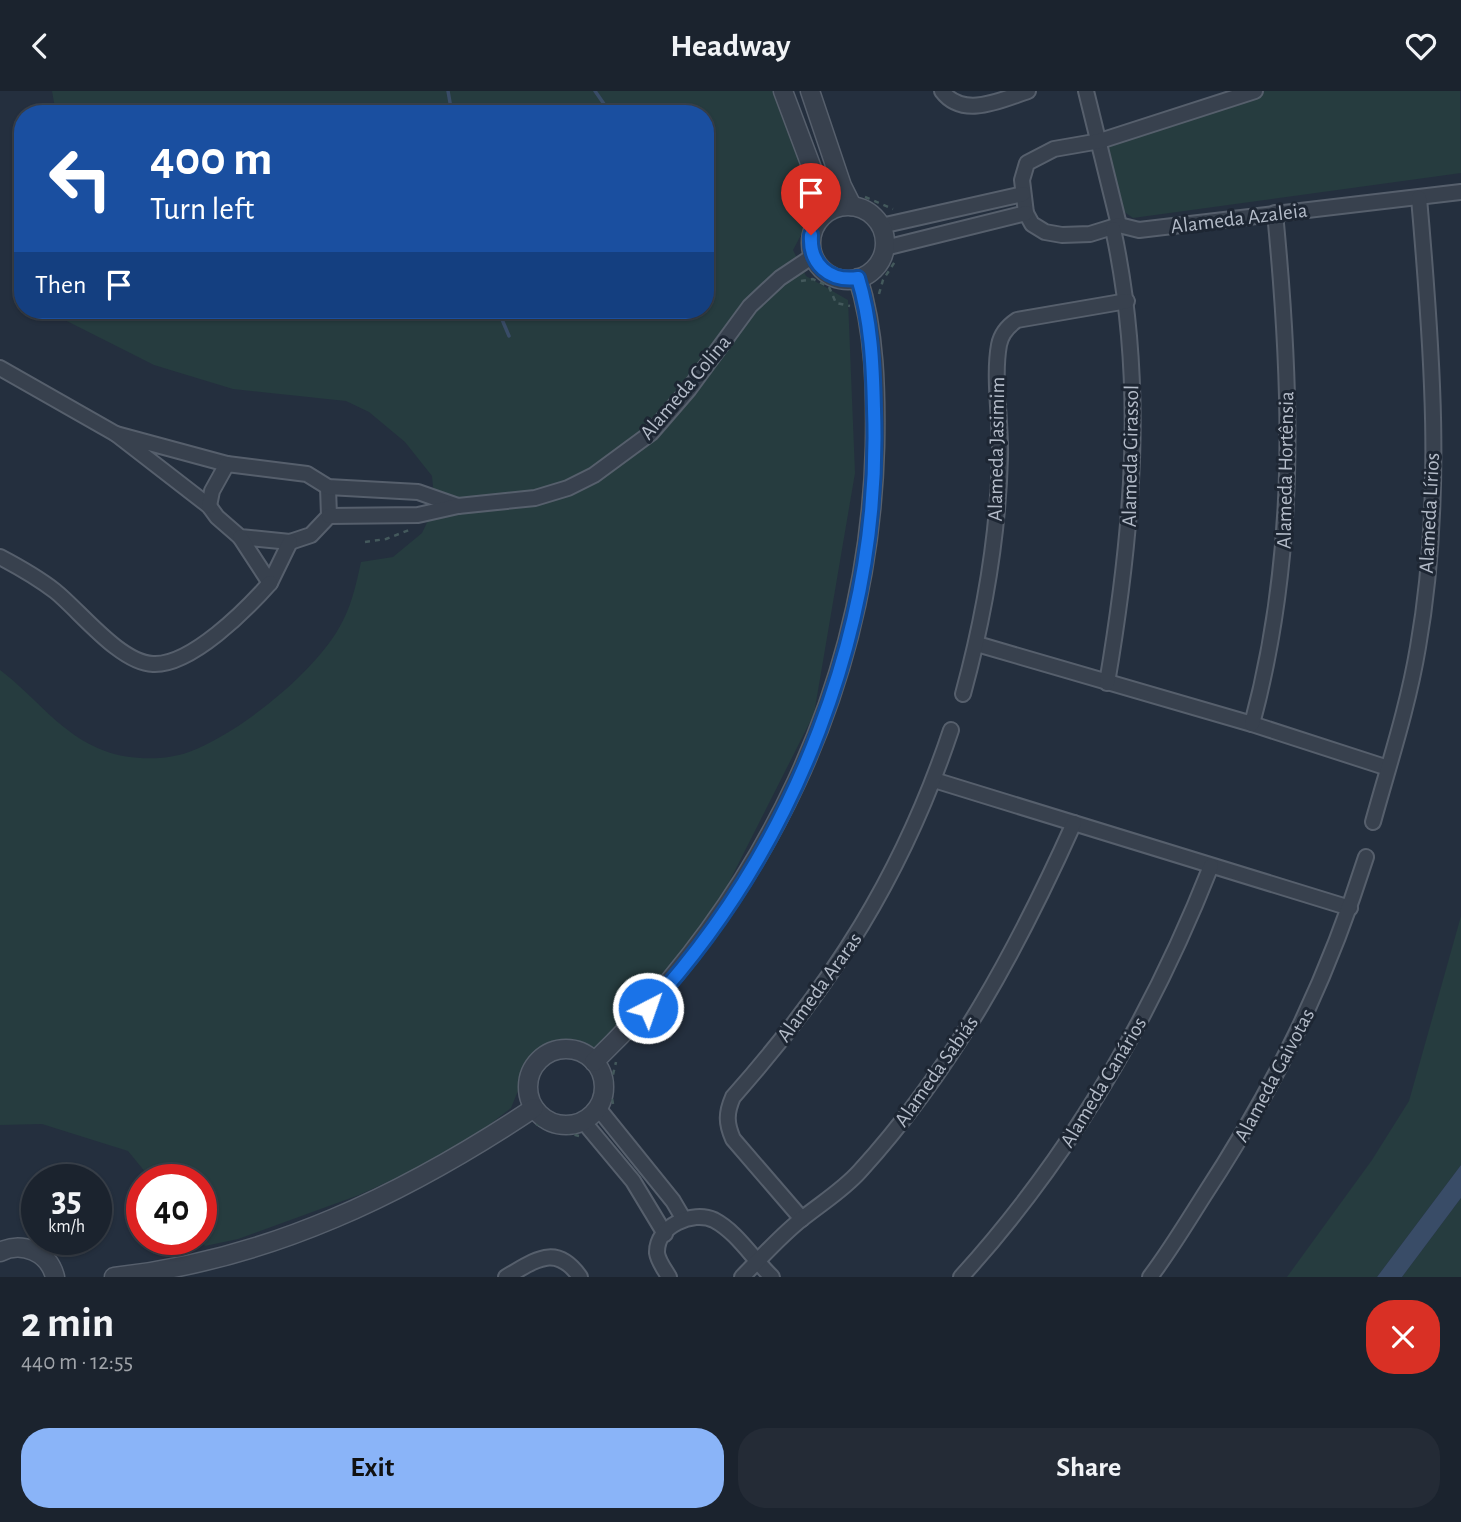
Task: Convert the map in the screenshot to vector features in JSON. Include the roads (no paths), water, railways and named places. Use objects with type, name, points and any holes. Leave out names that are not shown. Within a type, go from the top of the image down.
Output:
[{"type":"street","points":[[783,91],[828,211]]},
{"type":"street","points":[[810,91],[842,186],[852,206]]},
{"type":"street","points":[[942,91],[954,103],[978,106],[1028,91]]},
{"type":"street","name":"Alameda Girassol","points":[[1086,91],[1100,141],[1126,301],[1134,449],[1127,560],[1107,683]]},
{"type":"street","points":[[885,248],[1026,213],[1022,180],[1027,163],[1039,155],[1100,141],[1250,92]]},
{"type":"street","name":"Alameda Azaleia","points":[[1026,213],[1032,223],[1045,232],[1062,235],[1116,227],[1139,230],[1461,191]]},
{"type":"street","points":[[881,226],[1023,194]]},
{"type":"street","name":"Alameda Lírios","points":[[1373,822],[1419,646],[1431,499],[1432,366],[1419,198]]},
{"type":"street","points":[[852,206],[864,209],[881,226],[885,248],[876,267],[858,278],[847,280],[826,273],[813,256],[810,246],[814,225],[828,211],[852,206]]},
{"type":"street","points":[[966,207],[971,226]]},
{"type":"street","name":"Alameda Hortênsia","points":[[1252,724],[1276,615],[1287,527],[1286,364],[1275,213]]},
{"type":"street","name":"Alameda Colina","points":[[330,516],[402,516],[458,506],[535,498],[568,488],[611,465],[650,433],[670,412],[750,306],[780,278],[813,256]]},
{"type":"street","points":[[594,1062],[664,990],[721,917],[778,823],[831,699],[858,599],[872,499],[873,377],[866,305],[858,278]]},
{"type":"street","name":"Alameda Jasimim","points":[[963,694],[976,645],[996,513],[1000,457],[999,342],[1009,325],[1017,320],[1126,301]]},
{"type":"street","points":[[0,368],[116,434],[209,506],[217,517],[240,537],[270,583]]},
{"type":"street","points":[[0,377],[24,383]]},
{"type":"street","points":[[116,434],[227,464],[307,474],[328,487],[418,492],[458,506]]},
{"type":"street","points":[[209,506],[212,491],[227,464]]},
{"type":"street","points":[[240,537],[290,542],[311,535],[330,516],[328,487]]},
{"type":"street","points":[[402,491],[402,516]]},
{"type":"street","points":[[0,557],[53,590],[117,649],[152,664],[172,661],[227,625],[270,583],[290,542]]},
{"type":"street","points":[[976,645],[1252,724],[1388,768]]},
{"type":"street","name":"Alameda Araras","points":[[802,1219],[733,1139],[727,1126],[727,1111],[733,1097],[813,1001],[844,957],[900,858],[934,780],[951,730]]},
{"type":"street","points":[[934,780],[1350,908]]},
{"type":"street","name":"Alameda Sabiás","points":[[742,1277],[802,1219],[841,1191],[908,1114],[950,1056],[1014,951],[1074,823]]},
{"type":"street","name":"Alameda Gaivotas","points":[[1150,1277],[1219,1174],[1282,1068],[1314,1000],[1350,908],[1366,857]]},
{"type":"street","name":"Alameda Canários","points":[[961,1277],[1010,1222],[1095,1103],[1166,975],[1211,866]]},
{"type":"street","points":[[531,1115],[528,1081],[542,1057],[569,1049],[594,1062],[603,1084],[603,1113],[683,1218]]},
{"type":"street","points":[[589,1127],[603,1113]]},
{"type":"street","points":[[114,1277],[194,1265],[268,1245],[338,1219],[399,1191],[531,1115],[556,1123],[589,1127],[632,1181],[665,1234]]},
{"type":"street","points":[[632,1181],[648,1169]]},
{"type":"street","points":[[669,1277],[657,1253],[665,1234],[683,1218],[703,1217],[715,1221],[732,1233],[772,1277]]},
{"type":"street","points":[[0,1252],[17,1247],[29,1248],[48,1261],[55,1277]]},
{"type":"street","points":[[506,1277],[543,1258],[555,1257],[569,1261],[580,1277]]},
{"type":"water","points":[[1461,1165],[1461,1198],[1402,1277],[1377,1277]]},
{"type":"waterway","points":[[448,91],[450,105]]},
{"type":"waterway","points":[[595,91],[605,105]]},
{"type":"waterway","points":[[502,319],[509,336]]}]
